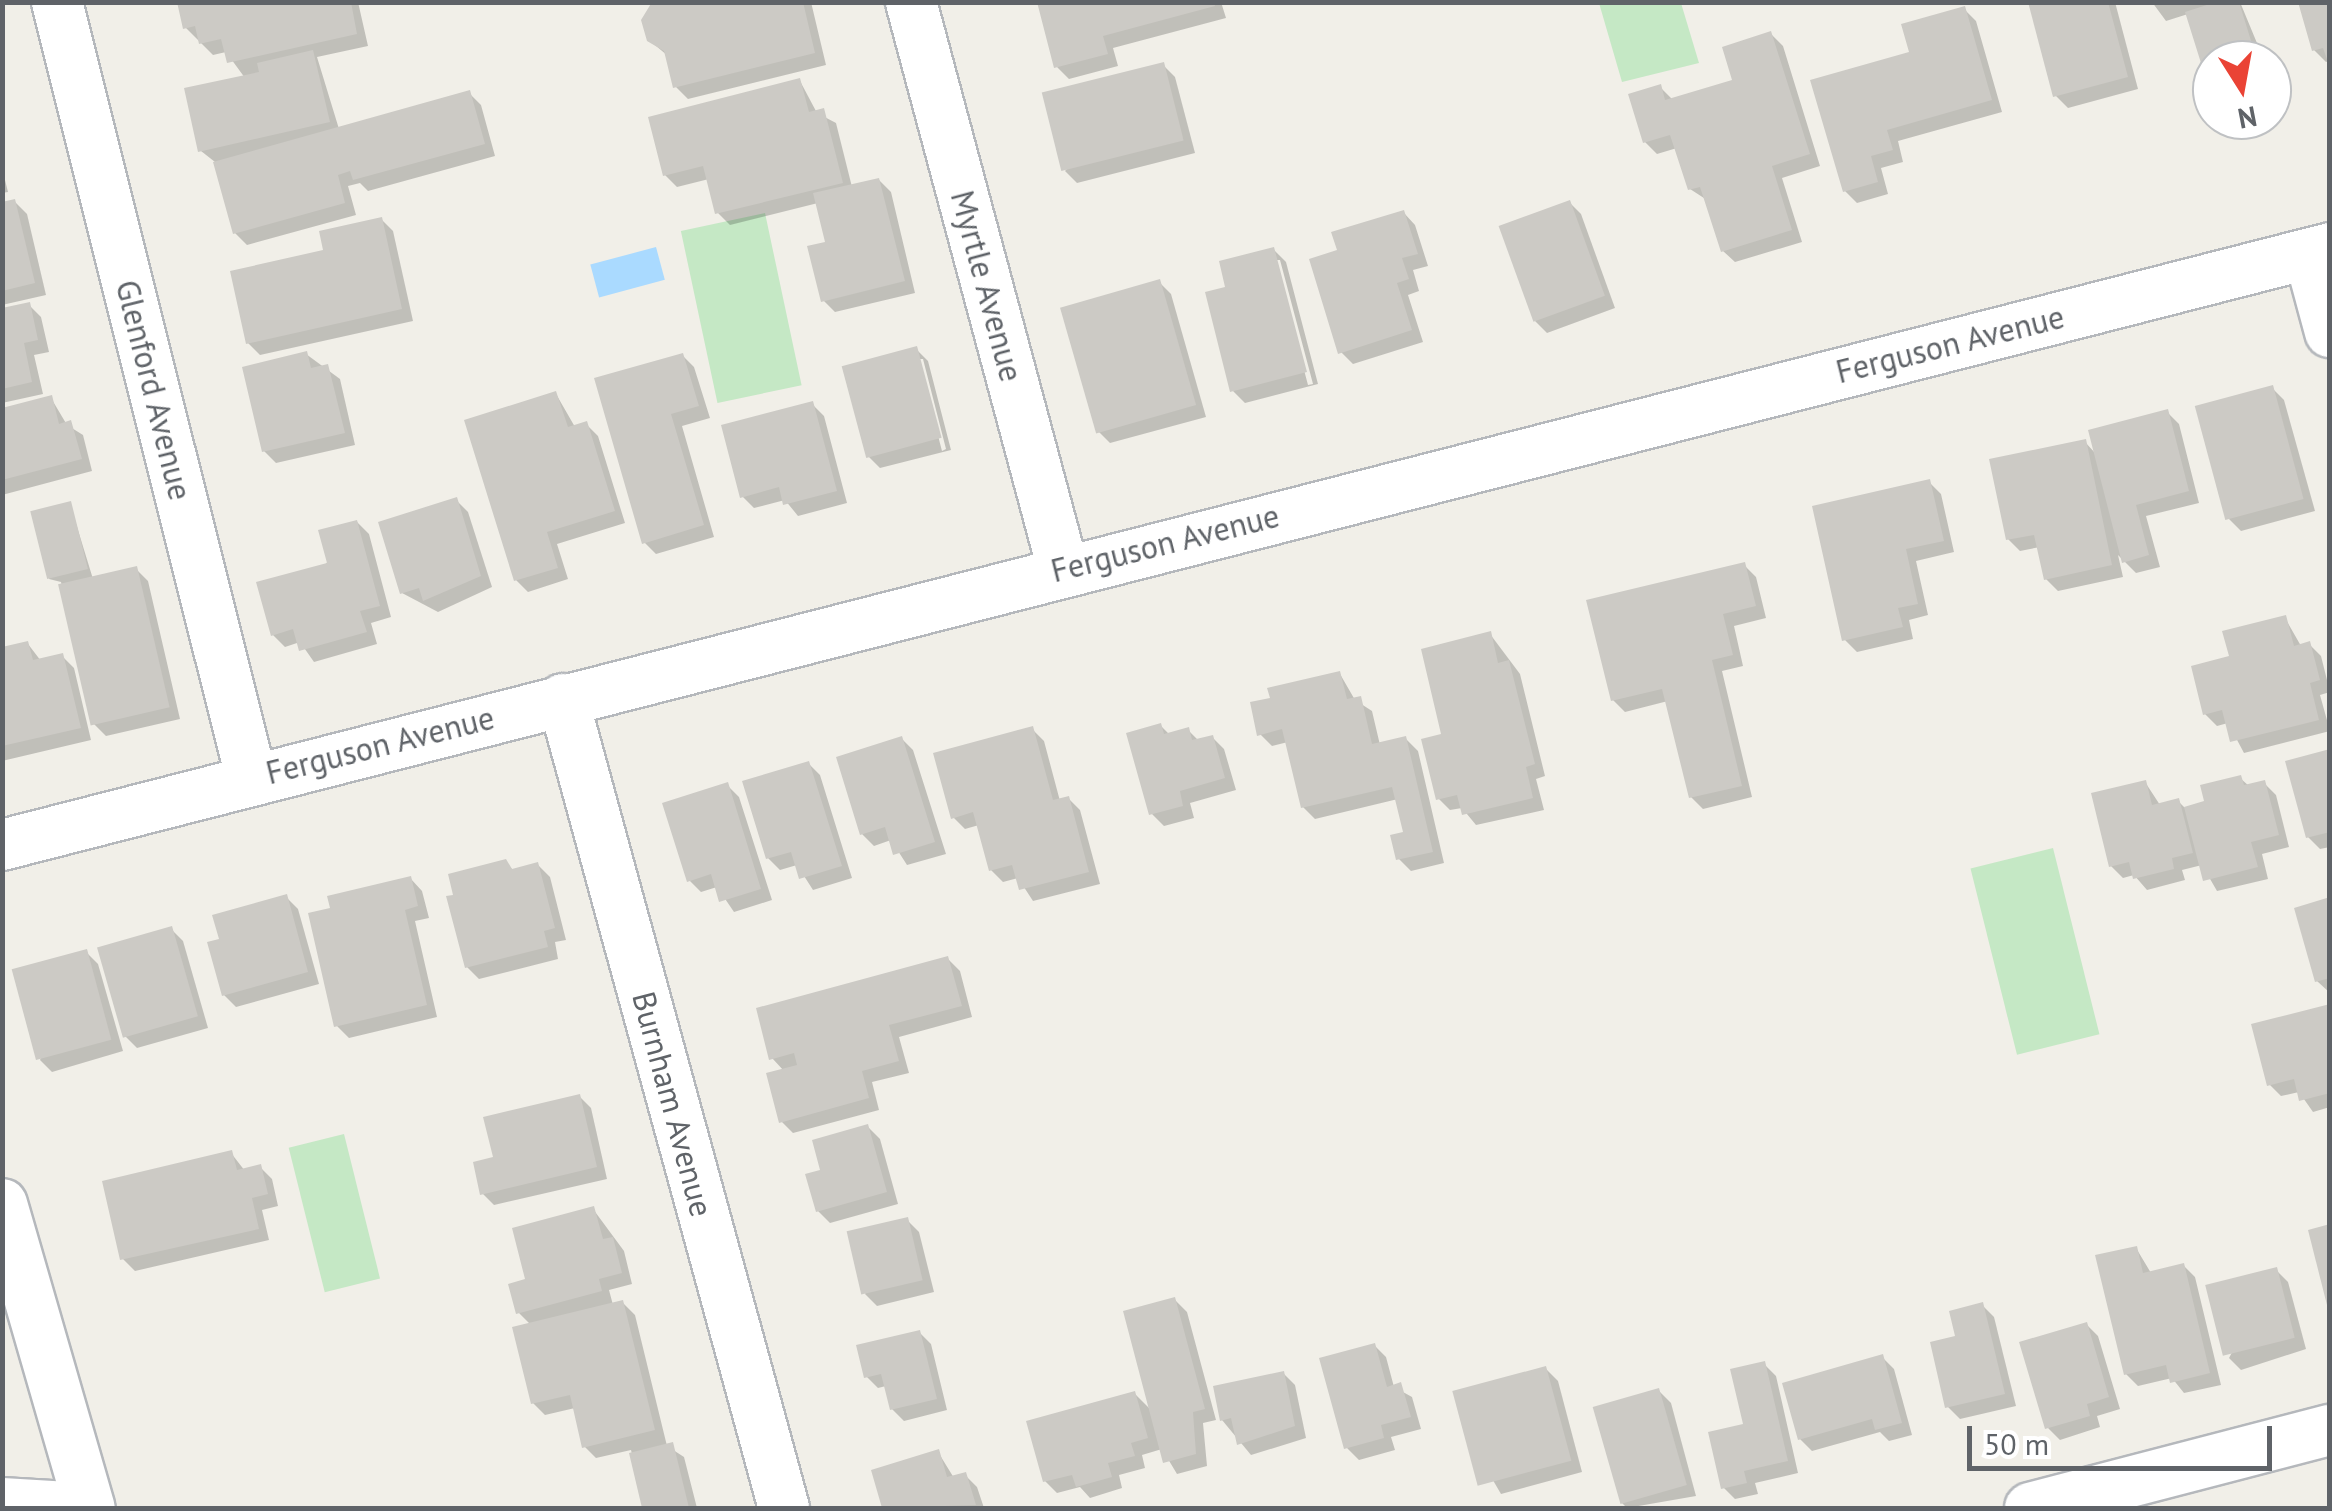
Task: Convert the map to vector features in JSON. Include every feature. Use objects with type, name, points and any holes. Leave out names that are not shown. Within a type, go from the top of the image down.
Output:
[{"type":"street","name":"Glenford Avenue","points":[[57,2],[251,777]]},
{"type":"street","name":"Myrtle Avenue","points":[[911,2],[1064,569]]},
{"type":"street","name":"Ferguson Avenue","points":[[2,846],[251,777],[2319,251]]},
{"type":"street","points":[[2319,251],[2330,332]]},
{"type":"street","name":"Burnham Avenue","points":[[563,698],[784,1508]]},
{"type":"street","points":[[2,1204],[87,1508],[2,1504]]},
{"type":"street","points":[[2030,1508],[2330,1430]]},
{"type":"green space","points":[[1599,3],[1681,3],[1699,63],[1622,82]]},
{"type":"green space","points":[[765,213],[802,385],[717,403],[681,231]]},
{"type":"green space","points":[[2053,848],[2099,1034],[2017,1055],[1971,869]]},
{"type":"green space","points":[[344,1134],[380,1279],[325,1292],[289,1148]]},
{"type":"water","points":[[656,247],[665,280],[599,297],[590,265]]},
{"type":"building","points":[[177,2],[351,2],[357,34],[227,63],[221,39],[199,44],[195,26],[183,29]]},
{"type":"building","points":[[652,2],[803,2],[815,53],[673,88],[664,51],[647,41],[641,20]]},
{"type":"building","points":[[1037,2],[1214,2],[1215,6],[1103,36],[1108,54],[1054,68]]},
{"type":"building","points":[[2028,2],[2108,2],[2128,77],[2053,97]]},
{"type":"building","points":[[2216,2],[2239,2],[2251,40],[2194,40],[2185,12]]},
{"type":"building","points":[[2298,2],[2330,2],[2330,68],[2323,48],[2312,51]]},
{"type":"building","points":[[1965,6],[1992,100],[1887,130],[1893,150],[1871,156],[1878,182],[1843,192],[1810,80],[1909,52],[1901,24]]},
{"type":"building","points":[[1771,31],[1810,154],[1772,166],[1792,230],[1721,252],[1700,187],[1688,190],[1670,135],[1643,143],[1628,94],[1661,84],[1665,100],[1732,80],[1722,47]]},
{"type":"building","points":[[313,50],[330,122],[198,152],[184,88],[259,72],[257,63]]},
{"type":"building","points":[[1164,62],[1184,141],[1061,171],[1042,92]]},
{"type":"building","points":[[800,78],[809,112],[824,108],[843,183],[715,214],[703,166],[663,176],[648,117]]},
{"type":"building","points":[[470,90],[485,144],[353,180],[350,171],[338,175],[345,203],[233,234],[213,162]]},
{"type":"building","points":[[879,178],[905,281],[821,302],[807,246],[825,242],[813,193]]},
{"type":"building","points":[[15,199],[35,283],[2,291],[2,202]]},
{"type":"building","points":[[1570,200],[1605,296],[1533,322],[1499,226]]},
{"type":"building","points":[[1404,210],[1418,254],[1402,258],[1409,279],[1397,283],[1412,330],[1338,354],[1309,259],[1337,250],[1331,232]]},
{"type":"building","points":[[382,217],[402,309],[246,344],[230,271],[323,250],[319,231]]},
{"type":"building","points":[[1274,247],[1307,372],[1230,392],[1205,292],[1225,287],[1219,261]]},
{"type":"building","points":[[1160,279],[1196,405],[1096,434],[1060,308]]},
{"type":"building","points":[[30,302],[38,340],[24,343],[32,382],[2,389],[2,308]]},
{"type":"building","points":[[917,346],[942,438],[866,458],[842,366]]},
{"type":"building","points":[[307,351],[311,368],[328,364],[345,433],[262,452],[242,367]]},
{"type":"building","points":[[683,353],[699,406],[671,414],[704,525],[642,544],[594,378]]},
{"type":"building","points":[[2273,385],[2304,499],[2225,520],[2195,406]]},
{"type":"building","points":[[556,391],[568,427],[587,421],[615,511],[547,532],[558,568],[514,581],[464,420]]},
{"type":"building","points":[[52,395],[59,424],[71,420],[82,459],[2,480],[2,408]]},
{"type":"building","points":[[813,401],[837,491],[783,505],[779,487],[740,498],[721,425]]},
{"type":"building","points":[[2168,409],[2189,491],[2136,505],[2149,555],[2122,563],[2088,430]]},
{"type":"building","points":[[2086,439],[2112,565],[2044,580],[2034,535],[2006,540],[1989,459]]},
{"type":"building","points":[[1930,479],[1944,541],[1906,549],[1918,604],[1898,608],[1903,627],[1842,641],[1812,506]]},
{"type":"building","points":[[457,497],[481,576],[423,601],[419,588],[400,594],[378,522]]},
{"type":"building","points":[[71,501],[88,569],[47,579],[30,511]]},
{"type":"building","points":[[357,520],[380,606],[360,611],[367,632],[299,651],[293,629],[271,636],[256,582],[327,563],[318,530]]},
{"type":"building","points":[[1745,562],[1756,606],[1723,614],[1733,655],[1712,660],[1742,786],[1689,798],[1662,689],[1611,701],[1586,600]]},
{"type":"building","points":[[137,566],[170,707],[91,726],[58,584]]},
{"type":"building","points":[[2286,615],[2294,646],[2310,641],[2320,680],[2310,683],[2319,720],[2230,742],[2222,710],[2203,715],[2191,666],[2229,656],[2222,631]]},
{"type":"building","points":[[1491,631],[1498,663],[1509,660],[1535,764],[1526,767],[1533,798],[1462,815],[1457,795],[1436,800],[1421,739],[1441,734],[1421,649]]},
{"type":"building","points":[[28,641],[33,660],[63,653],[81,728],[2,746],[2,647]]},
{"type":"building","points":[[1340,671],[1347,699],[1361,696],[1372,744],[1406,736],[1433,852],[1396,860],[1390,835],[1403,832],[1392,787],[1301,808],[1282,729],[1257,736],[1250,702],[1270,698],[1267,688]]},
{"type":"building","points":[[1161,723],[1164,734],[1189,727],[1192,740],[1213,735],[1225,778],[1180,791],[1183,806],[1149,815],[1126,733]]},
{"type":"building","points":[[1033,726],[1053,800],[1069,796],[1089,872],[1019,890],[1012,865],[989,871],[973,812],[951,819],[933,753]]},
{"type":"building","points":[[902,736],[935,842],[893,855],[885,827],[860,835],[836,757]]},
{"type":"building","points":[[2330,749],[2330,832],[2306,838],[2285,761]]},
{"type":"building","points":[[809,761],[842,866],[799,879],[791,852],[766,859],[742,781]]},
{"type":"building","points":[[2241,775],[2244,785],[2265,780],[2279,835],[2251,842],[2258,867],[2203,881],[2184,807],[2204,801],[2200,785]]},
{"type":"building","points":[[2146,780],[2152,805],[2179,798],[2193,853],[2172,858],[2174,869],[2133,879],[2129,862],[2109,867],[2091,793]]},
{"type":"building","points":[[728,782],[761,889],[719,902],[711,874],[687,882],[662,803]]},
{"type":"building","points":[[506,859],[512,869],[538,862],[555,928],[544,931],[548,947],[465,968],[446,896],[453,895],[448,874]]},
{"type":"building","points":[[411,876],[418,906],[405,910],[427,1005],[334,1027],[308,913],[330,908],[327,896]]},
{"type":"building","points":[[287,894],[308,972],[222,996],[207,942],[219,939],[212,915]]},
{"type":"building","points":[[2330,897],[2330,978],[2315,982],[2294,908]]},
{"type":"building","points":[[172,926],[198,1016],[123,1038],[97,947]]},
{"type":"building","points":[[87,949],[111,1040],[36,1060],[12,969]]},
{"type":"building","points":[[948,956],[962,1006],[889,1025],[899,1061],[862,1071],[869,1098],[779,1123],[766,1073],[797,1065],[794,1053],[769,1060],[756,1008]]},
{"type":"building","points":[[2330,1004],[2330,1093],[2299,1101],[2294,1079],[2267,1086],[2251,1024]]},
{"type":"building","points":[[580,1094],[597,1167],[480,1195],[473,1162],[493,1157],[483,1117]]},
{"type":"building","points":[[868,1124],[887,1192],[816,1212],[805,1174],[820,1170],[812,1140]]},
{"type":"building","points":[[232,1150],[237,1170],[261,1164],[268,1194],[252,1198],[259,1229],[120,1260],[102,1181]]},
{"type":"building","points":[[594,1206],[603,1239],[613,1237],[622,1273],[599,1279],[602,1291],[516,1314],[508,1284],[525,1279],[512,1228]]},
{"type":"building","points":[[908,1217],[923,1280],[861,1295],[847,1231]]},
{"type":"building","points":[[2330,1224],[2330,1309],[2328,1309],[2308,1230]]},
{"type":"building","points":[[2137,1246],[2143,1273],[2184,1263],[2210,1373],[2170,1383],[2166,1365],[2124,1375],[2095,1255]]},
{"type":"building","points":[[2277,1267],[2295,1338],[2223,1356],[2205,1285]]},
{"type":"building","points":[[1175,1297],[1205,1409],[1193,1412],[1196,1454],[1163,1463],[1123,1311]]},
{"type":"building","points":[[623,1300],[655,1430],[582,1448],[570,1395],[531,1404],[512,1327]]},
{"type":"building","points":[[1983,1302],[2005,1394],[1945,1408],[1930,1342],[1955,1336],[1949,1311]]},
{"type":"building","points":[[2087,1322],[2109,1397],[2087,1404],[2090,1416],[2045,1429],[2019,1342]]},
{"type":"building","points":[[920,1330],[937,1399],[890,1410],[881,1374],[864,1378],[856,1345]]},
{"type":"building","points":[[1375,1343],[1387,1387],[1401,1382],[1411,1417],[1381,1425],[1384,1438],[1344,1449],[1319,1358]]},
{"type":"building","points":[[1883,1354],[1902,1423],[1875,1430],[1872,1419],[1798,1440],[1782,1383]]},
{"type":"building","points":[[1765,1361],[1788,1461],[1744,1471],[1747,1483],[1721,1489],[1708,1432],[1743,1424],[1730,1369]]},
{"type":"building","points":[[1546,1366],[1571,1461],[1478,1486],[1452,1391]]},
{"type":"building","points":[[1284,1371],[1295,1426],[1237,1445],[1231,1418],[1220,1421],[1213,1386]]},
{"type":"building","points":[[1659,1388],[1687,1485],[1621,1504],[1593,1407]]},
{"type":"building","points":[[1135,1391],[1148,1438],[1131,1443],[1135,1456],[1108,1463],[1112,1477],[1076,1487],[1072,1475],[1043,1482],[1026,1421]]},
{"type":"building","points":[[673,1442],[689,1508],[642,1508],[629,1453]]},
{"type":"building","points":[[939,1449],[947,1477],[966,1472],[976,1505],[882,1508],[871,1470]]}]
